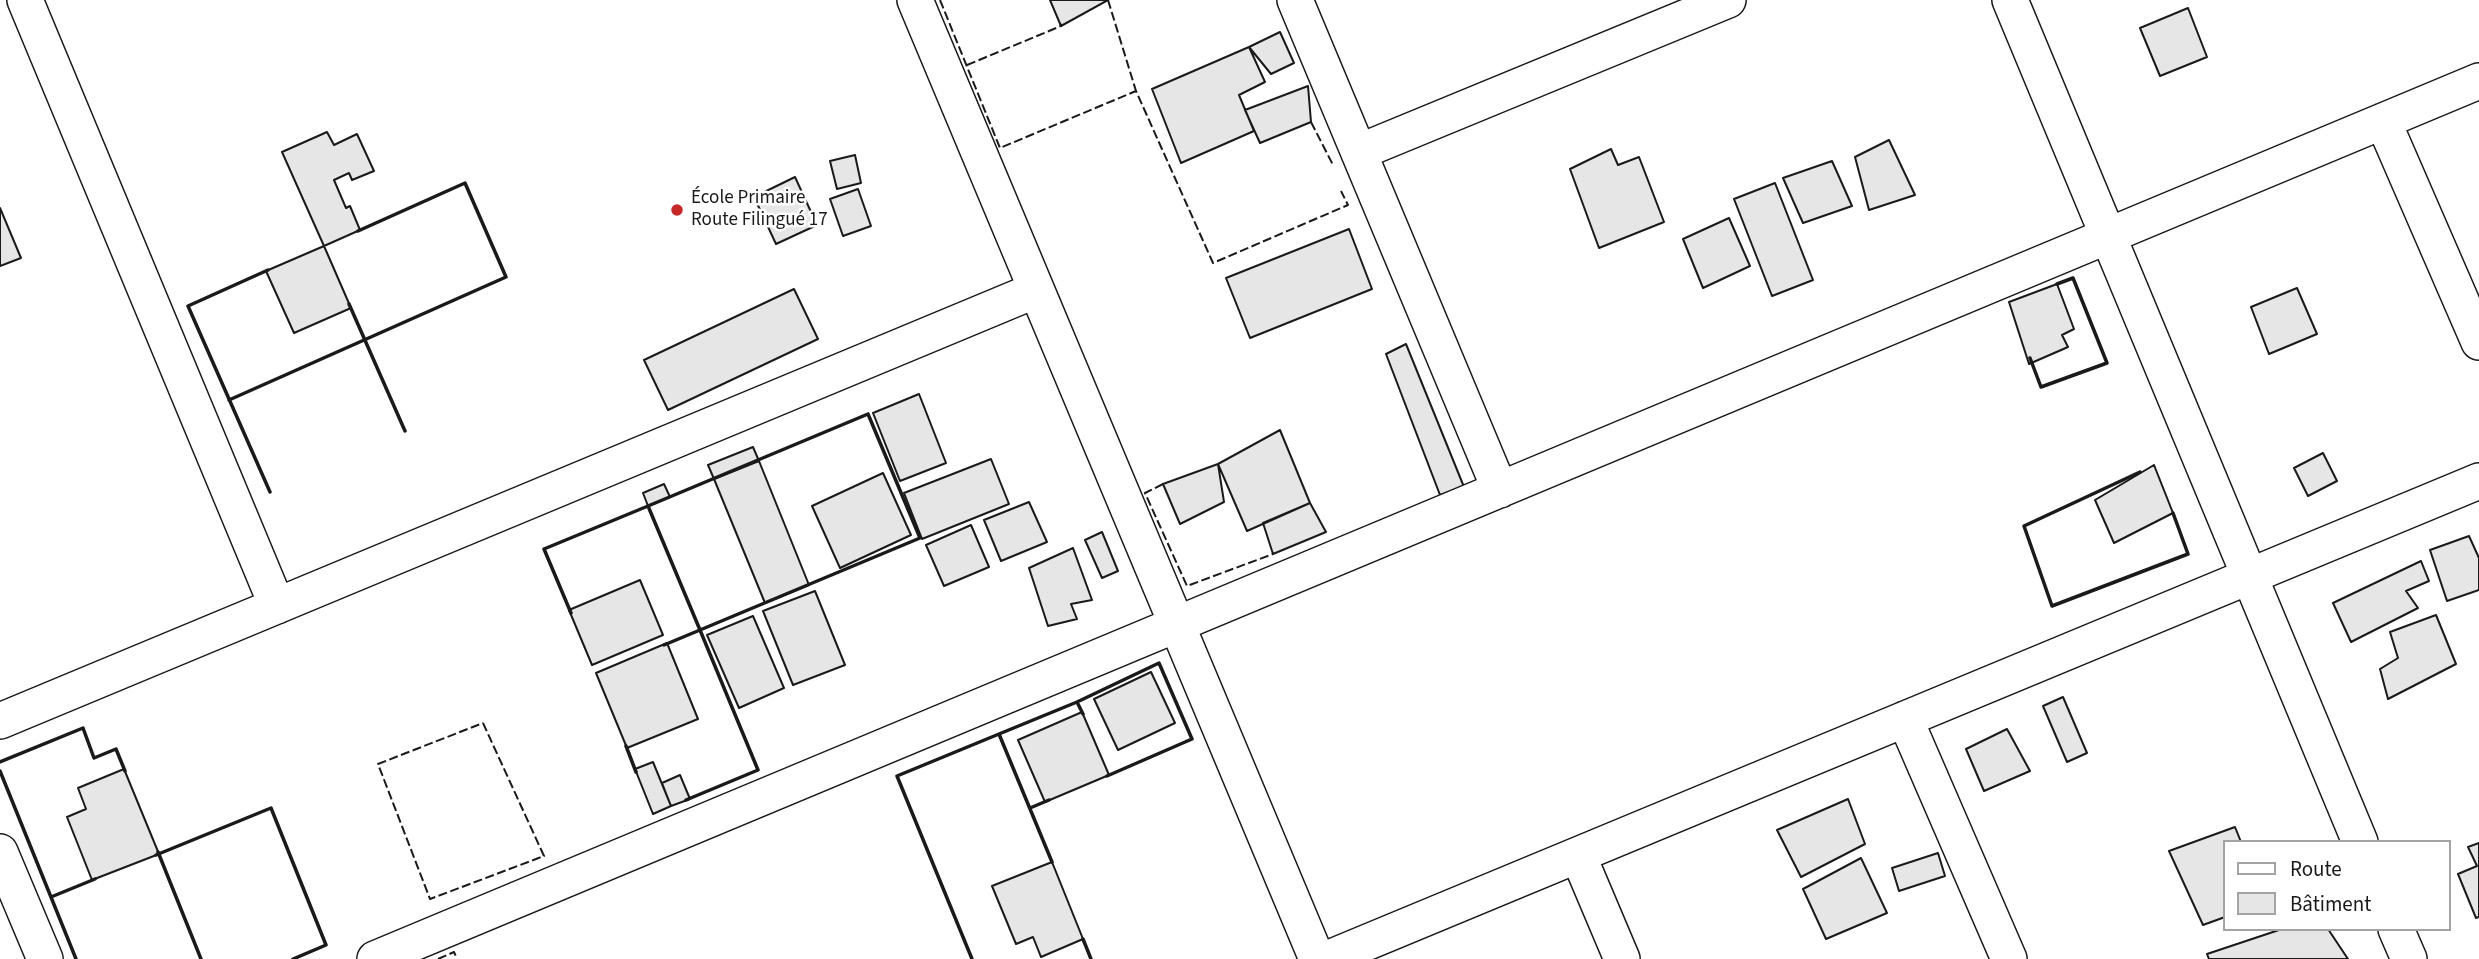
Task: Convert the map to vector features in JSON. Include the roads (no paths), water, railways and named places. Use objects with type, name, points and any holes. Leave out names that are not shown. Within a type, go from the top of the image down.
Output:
[{"type":"street","points":[[25,0],[277,607]]},
{"type":"street","points":[[915,0],[1317,959]]},
{"type":"street","points":[[1296,0],[1500,490]]},
{"type":"street","points":[[1359,152],[1728,0]]},
{"type":"street","points":[[2010,0],[2359,840]]},
{"type":"street","points":[[375,959],[2479,80]]},
{"type":"street","points":[[2383,121],[2479,342]]},
{"type":"street","points":[[0,721],[1036,290]]},
{"type":"street","points":[[1327,959],[2479,481]]},
{"type":"street","points":[[1905,719],[2009,959]]},
{"type":"street","points":[[0,852],[45,959]]},
{"type":"street","points":[[1578,855],[1622,959]]},
{"type":"street","points":[[2397,931],[2409,959]]},
{"type":"place","name":"École Primaire Route Filingué 17","points":[[677,210]]}]
